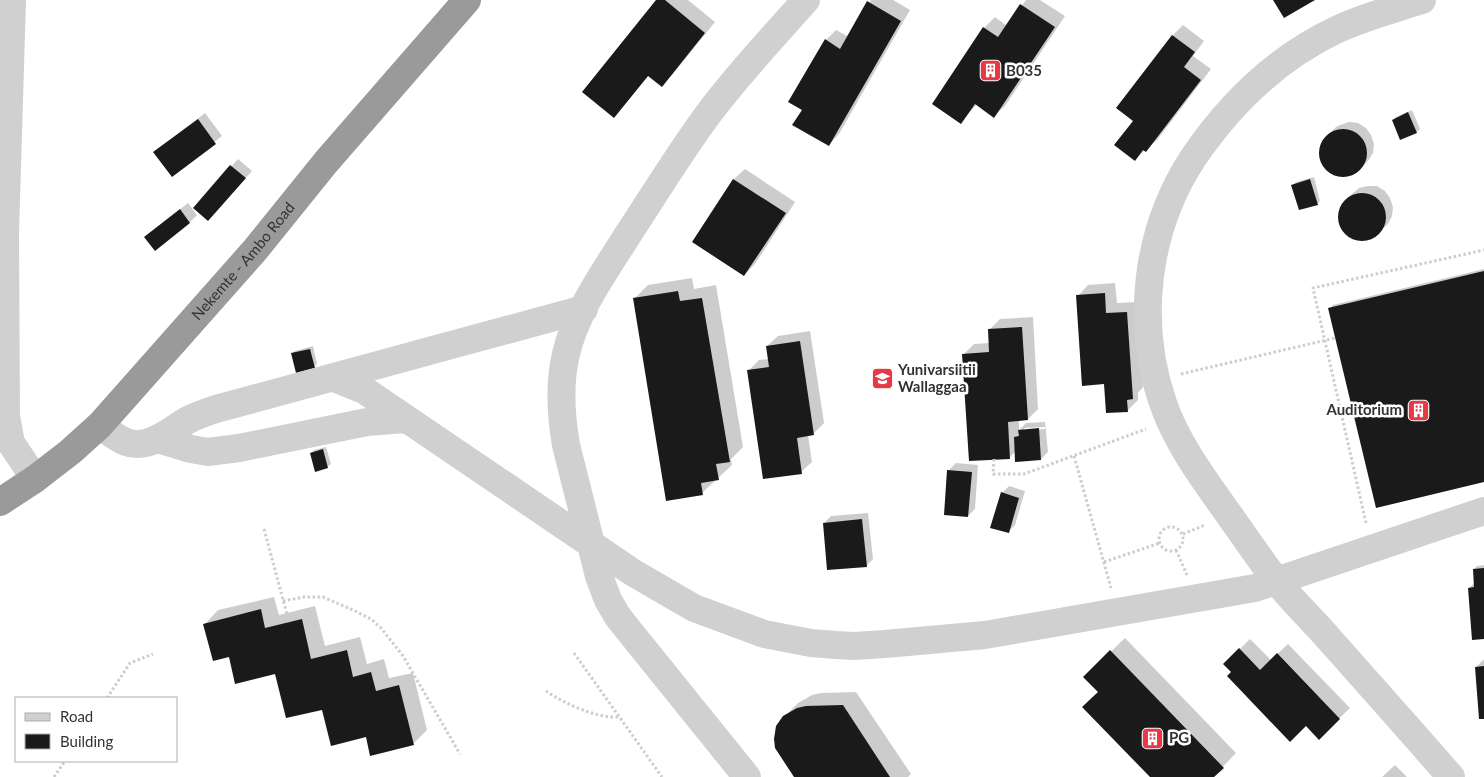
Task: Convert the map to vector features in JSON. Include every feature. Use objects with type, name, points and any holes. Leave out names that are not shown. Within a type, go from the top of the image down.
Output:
[{"type":"highway","name":"Nekemte - Ambo Road","points":[[0,502],[70,452],[100,425],[255,250],[326,162],[467,0]]},
{"type":"street","points":[[12,0],[5,233],[6,416],[11,443],[34,479]]},
{"type":"street","points":[[747,777],[618,618],[608,600],[598,576],[566,445],[562,401],[566,354],[584,309],[610,263],[710,111],[806,0]]},
{"type":"street","points":[[1422,0],[1334,30],[1282,61],[1236,104],[1197,153],[1167,206],[1155,245],[1151,267],[1147,317],[1150,350],[1156,380],[1170,422],[1194,465],[1276,581],[1451,777]]},
{"type":"street","points":[[100,425],[128,443],[142,443],[158,439],[200,414],[584,309]]},
{"type":"street","points":[[334,378],[364,390],[590,544],[639,576],[694,608],[764,634],[811,643],[854,646],[985,635],[1255,588],[1484,511]]},
{"type":"street","points":[[158,439],[208,452],[239,448],[367,422],[405,419]]},
{"type":"path","points":[[1372,548],[1312,288],[1484,250]]},
{"type":"path","points":[[1156,380],[1335,338]]},
{"type":"path","points":[[994,459],[993,474],[1024,474],[1170,422]]},
{"type":"path","points":[[1074,456],[1118,613]]},
{"type":"path","points":[[1173,526],[1183,534],[1184,541],[1176,550],[1170,551],[1160,543],[1159,537],[1167,527],[1173,526]]},
{"type":"path","points":[[264,528],[288,622]]},
{"type":"path","points":[[1104,562],[1160,543]]},
{"type":"path","points":[[283,601],[304,597],[322,598],[371,619],[381,628],[403,656],[460,754]]},
{"type":"path","points":[[574,652],[662,777]]},
{"type":"path","points":[[108,697],[130,663],[153,654]]},
{"type":"path","points":[[546,690],[566,703],[600,716],[620,717]]},
{"type":"path","points":[[54,777],[64,762]]},
{"type":"building","points":[[656,0],[665,0],[705,33],[662,87],[648,76],[614,118],[582,92]]},
{"type":"building","points":[[1273,0],[1315,0],[1284,18]]},
{"type":"building","points":[[867,1],[901,21],[829,146],[792,125],[802,110],[788,102],[825,39],[840,49]]},
{"type":"building","name":"B035","points":[[1020,4],[1055,27],[994,118],[975,104],[961,124],[932,104],[983,27],[998,37]]},
{"type":"building","points":[[1172,35],[1195,52],[1184,67],[1201,80],[1146,152],[1143,150],[1135,161],[1114,145],[1133,121],[1116,108]]},
{"type":"building","points":[[1408,112],[1417,133],[1400,140],[1392,120]]},
{"type":"building","points":[[198,119],[216,144],[172,177],[153,152]]},
{"type":"building","points":[[1338,129],[1348,129],[1357,133],[1363,139],[1367,153],[1363,167],[1357,173],[1348,177],[1338,177],[1329,173],[1323,167],[1319,158],[1319,148],[1323,139],[1329,133]]},
{"type":"building","points":[[230,165],[246,178],[208,221],[193,208]]},
{"type":"building","points":[[733,179],[786,213],[744,276],[692,242]]},
{"type":"building","points":[[1310,179],[1318,205],[1299,210],[1291,185]]},
{"type":"building","points":[[1357,193],[1367,193],[1376,197],[1382,203],[1386,217],[1382,231],[1376,237],[1367,241],[1357,241],[1348,237],[1342,231],[1338,222],[1338,212],[1342,203],[1348,197]]},
{"type":"building","points":[[180,209],[190,223],[155,251],[144,237]]},
{"type":"building","name":"Auditorium","points":[[1484,271],[1484,482],[1376,508],[1328,308]]},
{"type":"building","points":[[678,291],[680,301],[702,298],[730,462],[716,464],[719,480],[701,483],[703,495],[666,501],[633,298]]},
{"type":"building","points":[[1105,293],[1106,313],[1127,312],[1133,399],[1127,400],[1128,412],[1106,413],[1104,384],[1082,386],[1076,295]]},
{"type":"building","points":[[1022,327],[1028,420],[1008,422],[1010,459],[969,461],[962,354],[989,352],[988,329]]},
{"type":"building","points":[[800,341],[814,435],[797,438],[802,474],[763,479],[747,370],[769,367],[766,346]]},
{"type":"building","points":[[310,349],[315,368],[296,373],[291,353]]},
{"type":"building","points":[[1039,428],[1041,460],[1015,462],[1014,437],[1019,436],[1018,430]]},
{"type":"building","points":[[323,449],[328,468],[315,472],[310,453]]},
{"type":"building","points":[[947,470],[972,472],[968,517],[944,515]]},
{"type":"building","points":[[1001,492],[1019,498],[1009,533],[990,528]]},
{"type":"building","points":[[862,519],[867,567],[827,570],[823,523]]},
{"type":"building","points":[[1484,568],[1484,639],[1472,640],[1468,588],[1474,587],[1473,569]]},
{"type":"building","points":[[261,609],[265,628],[302,619],[311,659],[347,650],[353,677],[371,672],[376,691],[399,685],[414,745],[370,756],[366,737],[331,746],[322,710],[286,718],[275,674],[235,684],[229,657],[213,661],[203,624]]},
{"type":"building","points":[[1239,648],[1260,670],[1277,653],[1340,719],[1319,740],[1306,726],[1290,742],[1227,676],[1231,672],[1223,664]]},
{"type":"building","name":"PG","points":[[1110,650],[1224,768],[1214,777],[1150,777],[1082,707],[1098,692],[1083,677]]},
{"type":"building","points":[[1484,666],[1484,719],[1479,719],[1475,667]]},
{"type":"building","points":[[843,705],[890,777],[794,777],[775,748],[776,726],[783,716],[797,708]]},
{"type":"place","name":"B035","points":[[990,71]]},
{"type":"place","name":"Yunivarsiitii Wallaggaa","points":[[882,379]]},
{"type":"place","name":"Auditorium","points":[[1418,410]]},
{"type":"place","name":"PG","points":[[1153,738]]}]
